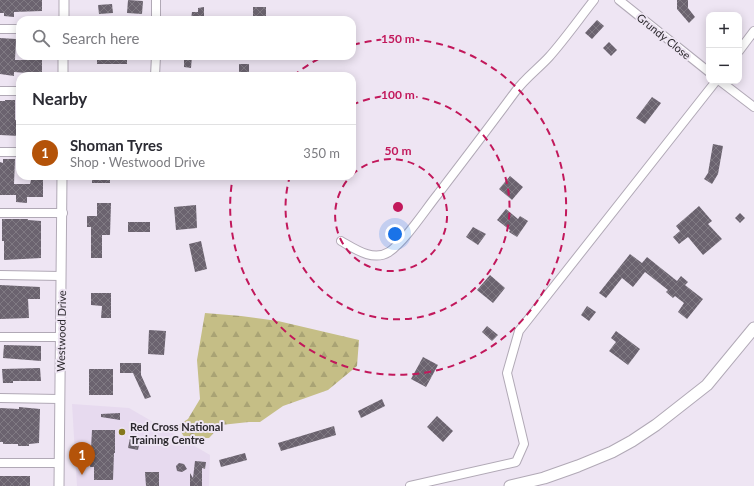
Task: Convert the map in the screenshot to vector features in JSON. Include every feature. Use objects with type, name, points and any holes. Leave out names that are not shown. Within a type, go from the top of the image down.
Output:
[{"type":"main road","points":[[510,486],[544,478],[578,466],[612,452],[650,429],[707,385],[754,328]]},
{"type":"street","points":[[64,0],[64,16]]},
{"type":"street","points":[[156,0],[156,16]]},
{"type":"street","points":[[341,241],[363,253],[378,256],[388,252],[399,242],[416,223],[498,116],[516,90],[529,75],[549,57],[594,0]]},
{"type":"street","name":"Grundy Close","points":[[619,0],[706,70]]},
{"type":"street","points":[[0,29],[16,29]]},
{"type":"street","points":[[741,48],[754,31]]},
{"type":"street","points":[[63,60],[63,72]]},
{"type":"street","points":[[156,60],[156,72]]},
{"type":"street","points":[[410,486],[516,462],[524,444],[507,373],[519,331],[714,84]]},
{"type":"street","points":[[724,84],[754,107]]},
{"type":"street","points":[[0,91],[16,91]]},
{"type":"street","points":[[0,152],[16,152]]},
{"type":"street","name":"Westwood Drive","points":[[59,486],[59,399],[63,213],[62,180]]},
{"type":"street","points":[[0,213],[63,213]]},
{"type":"street","points":[[0,276],[62,276]]},
{"type":"street","points":[[0,337],[60,337]]},
{"type":"street","points":[[0,398],[59,399]]},
{"type":"street","points":[[0,462],[59,463]]},
{"type":"shaded area","name":"Red Cross National Training Centre","points":[[72,404],[129,408],[210,455],[209,486],[77,486]]},
{"type":"green space","points":[[205,313],[278,321],[359,340],[357,366],[328,390],[283,406],[260,422],[221,425],[209,438],[185,438],[177,426],[188,419],[200,399],[197,360]]},
{"type":"building","points":[[0,0],[42,0],[42,11],[14,12],[14,17],[4,16],[4,13],[0,13]]},
{"type":"building","points":[[128,0],[143,1],[142,14],[127,13]]},
{"type":"building","points":[[677,0],[688,0],[688,8],[695,17],[689,23],[677,9]]},
{"type":"building","points":[[112,4],[113,13],[99,14],[98,5]]},
{"type":"building","points":[[204,7],[204,16],[191,16],[192,12],[198,12],[198,8]]},
{"type":"building","points":[[253,7],[266,7],[266,16],[253,16]]},
{"type":"building","points":[[597,20],[604,26],[592,39],[585,33]]},
{"type":"building","points":[[0,38],[16,39],[15,60],[42,60],[42,72],[14,72],[14,76],[0,74]]},
{"type":"building","points":[[609,42],[617,50],[611,56],[603,48]]},
{"type":"building","points":[[97,60],[127,60],[127,64],[97,64]]},
{"type":"building","points":[[184,60],[192,60],[191,68],[184,67]]},
{"type":"building","points":[[239,64],[249,64],[249,72],[239,72]]},
{"type":"building","points":[[652,97],[661,103],[645,124],[636,118]]},
{"type":"building","points":[[15,100],[16,136],[0,135],[0,101]]},
{"type":"building","points":[[713,144],[723,146],[718,174],[712,184],[704,179],[708,173]]},
{"type":"building","points":[[3,159],[15,159],[14,184],[30,184],[31,180],[43,180],[43,197],[27,197],[27,203],[16,202],[16,195],[0,195],[0,162],[3,163]]},
{"type":"building","points":[[510,176],[523,187],[512,200],[499,189]]},
{"type":"building","points":[[92,180],[110,180],[110,183],[92,183]]},
{"type":"building","points":[[97,203],[111,203],[110,235],[102,235],[102,258],[91,258],[91,227],[87,227],[87,216],[97,216]]},
{"type":"building","points":[[196,205],[197,228],[176,230],[174,207]]},
{"type":"building","points":[[699,206],[712,221],[708,224],[722,239],[703,255],[688,237],[679,244],[673,237],[680,231],[676,226]]},
{"type":"building","points":[[506,209],[518,219],[520,216],[528,221],[517,237],[509,232],[510,230],[497,220]]},
{"type":"building","points":[[740,213],[745,218],[740,223],[735,218]]},
{"type":"building","points":[[2,219],[28,219],[41,221],[41,258],[4,260]]},
{"type":"building","points":[[128,222],[150,222],[150,232],[128,232]]},
{"type":"building","points":[[473,227],[486,234],[478,245],[466,237]]},
{"type":"building","points":[[201,241],[207,269],[195,272],[189,244]]},
{"type":"building","points":[[630,254],[642,263],[647,257],[677,281],[681,276],[688,282],[685,285],[703,299],[687,319],[678,312],[684,303],[675,296],[673,298],[666,292],[668,290],[645,272],[633,287],[622,278],[606,298],[599,293]]},
{"type":"building","points":[[490,275],[505,288],[493,303],[477,290]]},
{"type":"building","points":[[0,285],[40,287],[40,299],[28,299],[29,318],[0,319]]},
{"type":"building","points":[[91,293],[111,293],[111,318],[101,318],[102,306],[91,305]]},
{"type":"building","points":[[587,306],[596,312],[589,321],[581,315]]},
{"type":"building","points":[[487,326],[498,335],[492,341],[482,332]]},
{"type":"building","points":[[149,330],[166,331],[164,355],[148,354]]},
{"type":"building","points":[[616,331],[640,349],[628,365],[609,351],[616,342],[611,338]]},
{"type":"building","points":[[4,345],[41,346],[41,361],[3,358]]},
{"type":"building","points":[[423,357],[438,365],[426,387],[411,379]]},
{"type":"building","points":[[120,363],[141,363],[141,375],[151,397],[145,399],[133,373],[120,373]]},
{"type":"building","points":[[40,368],[41,381],[13,381],[13,383],[3,383],[2,369]]},
{"type":"building","points":[[89,369],[113,369],[113,395],[89,395]]},
{"type":"building","points":[[382,399],[385,406],[361,418],[358,411]]},
{"type":"building","points":[[19,407],[40,409],[39,443],[29,444],[29,446],[18,446],[18,444],[3,444],[3,442],[0,442],[0,408],[19,409]]},
{"type":"building","points":[[120,413],[120,420],[101,417],[101,414]]},
{"type":"building","points":[[437,416],[453,431],[443,442],[427,427]]},
{"type":"building","points":[[334,426],[336,435],[281,451],[278,443]]},
{"type":"building","points":[[92,430],[115,430],[113,480],[94,480],[94,467],[90,467]]},
{"type":"building","points":[[130,438],[140,440],[138,450],[128,448]]},
{"type":"building","points":[[245,453],[247,460],[221,467],[219,460]]},
{"type":"building","points":[[195,461],[206,462],[205,469],[202,468],[202,486],[190,486],[190,473],[193,478]]},
{"type":"building","points":[[179,463],[184,464],[187,469],[182,472],[177,471],[176,466]]},
{"type":"building","points":[[145,472],[159,472],[159,486],[146,486]]},
{"type":"building","points":[[0,476],[30,476],[30,486],[0,486]]},
{"type":"place","name":"Red Cross National Training Centre","points":[[122,432]]},
{"type":"place","name":"Shoman Tyres","points":[[82,475]]}]
